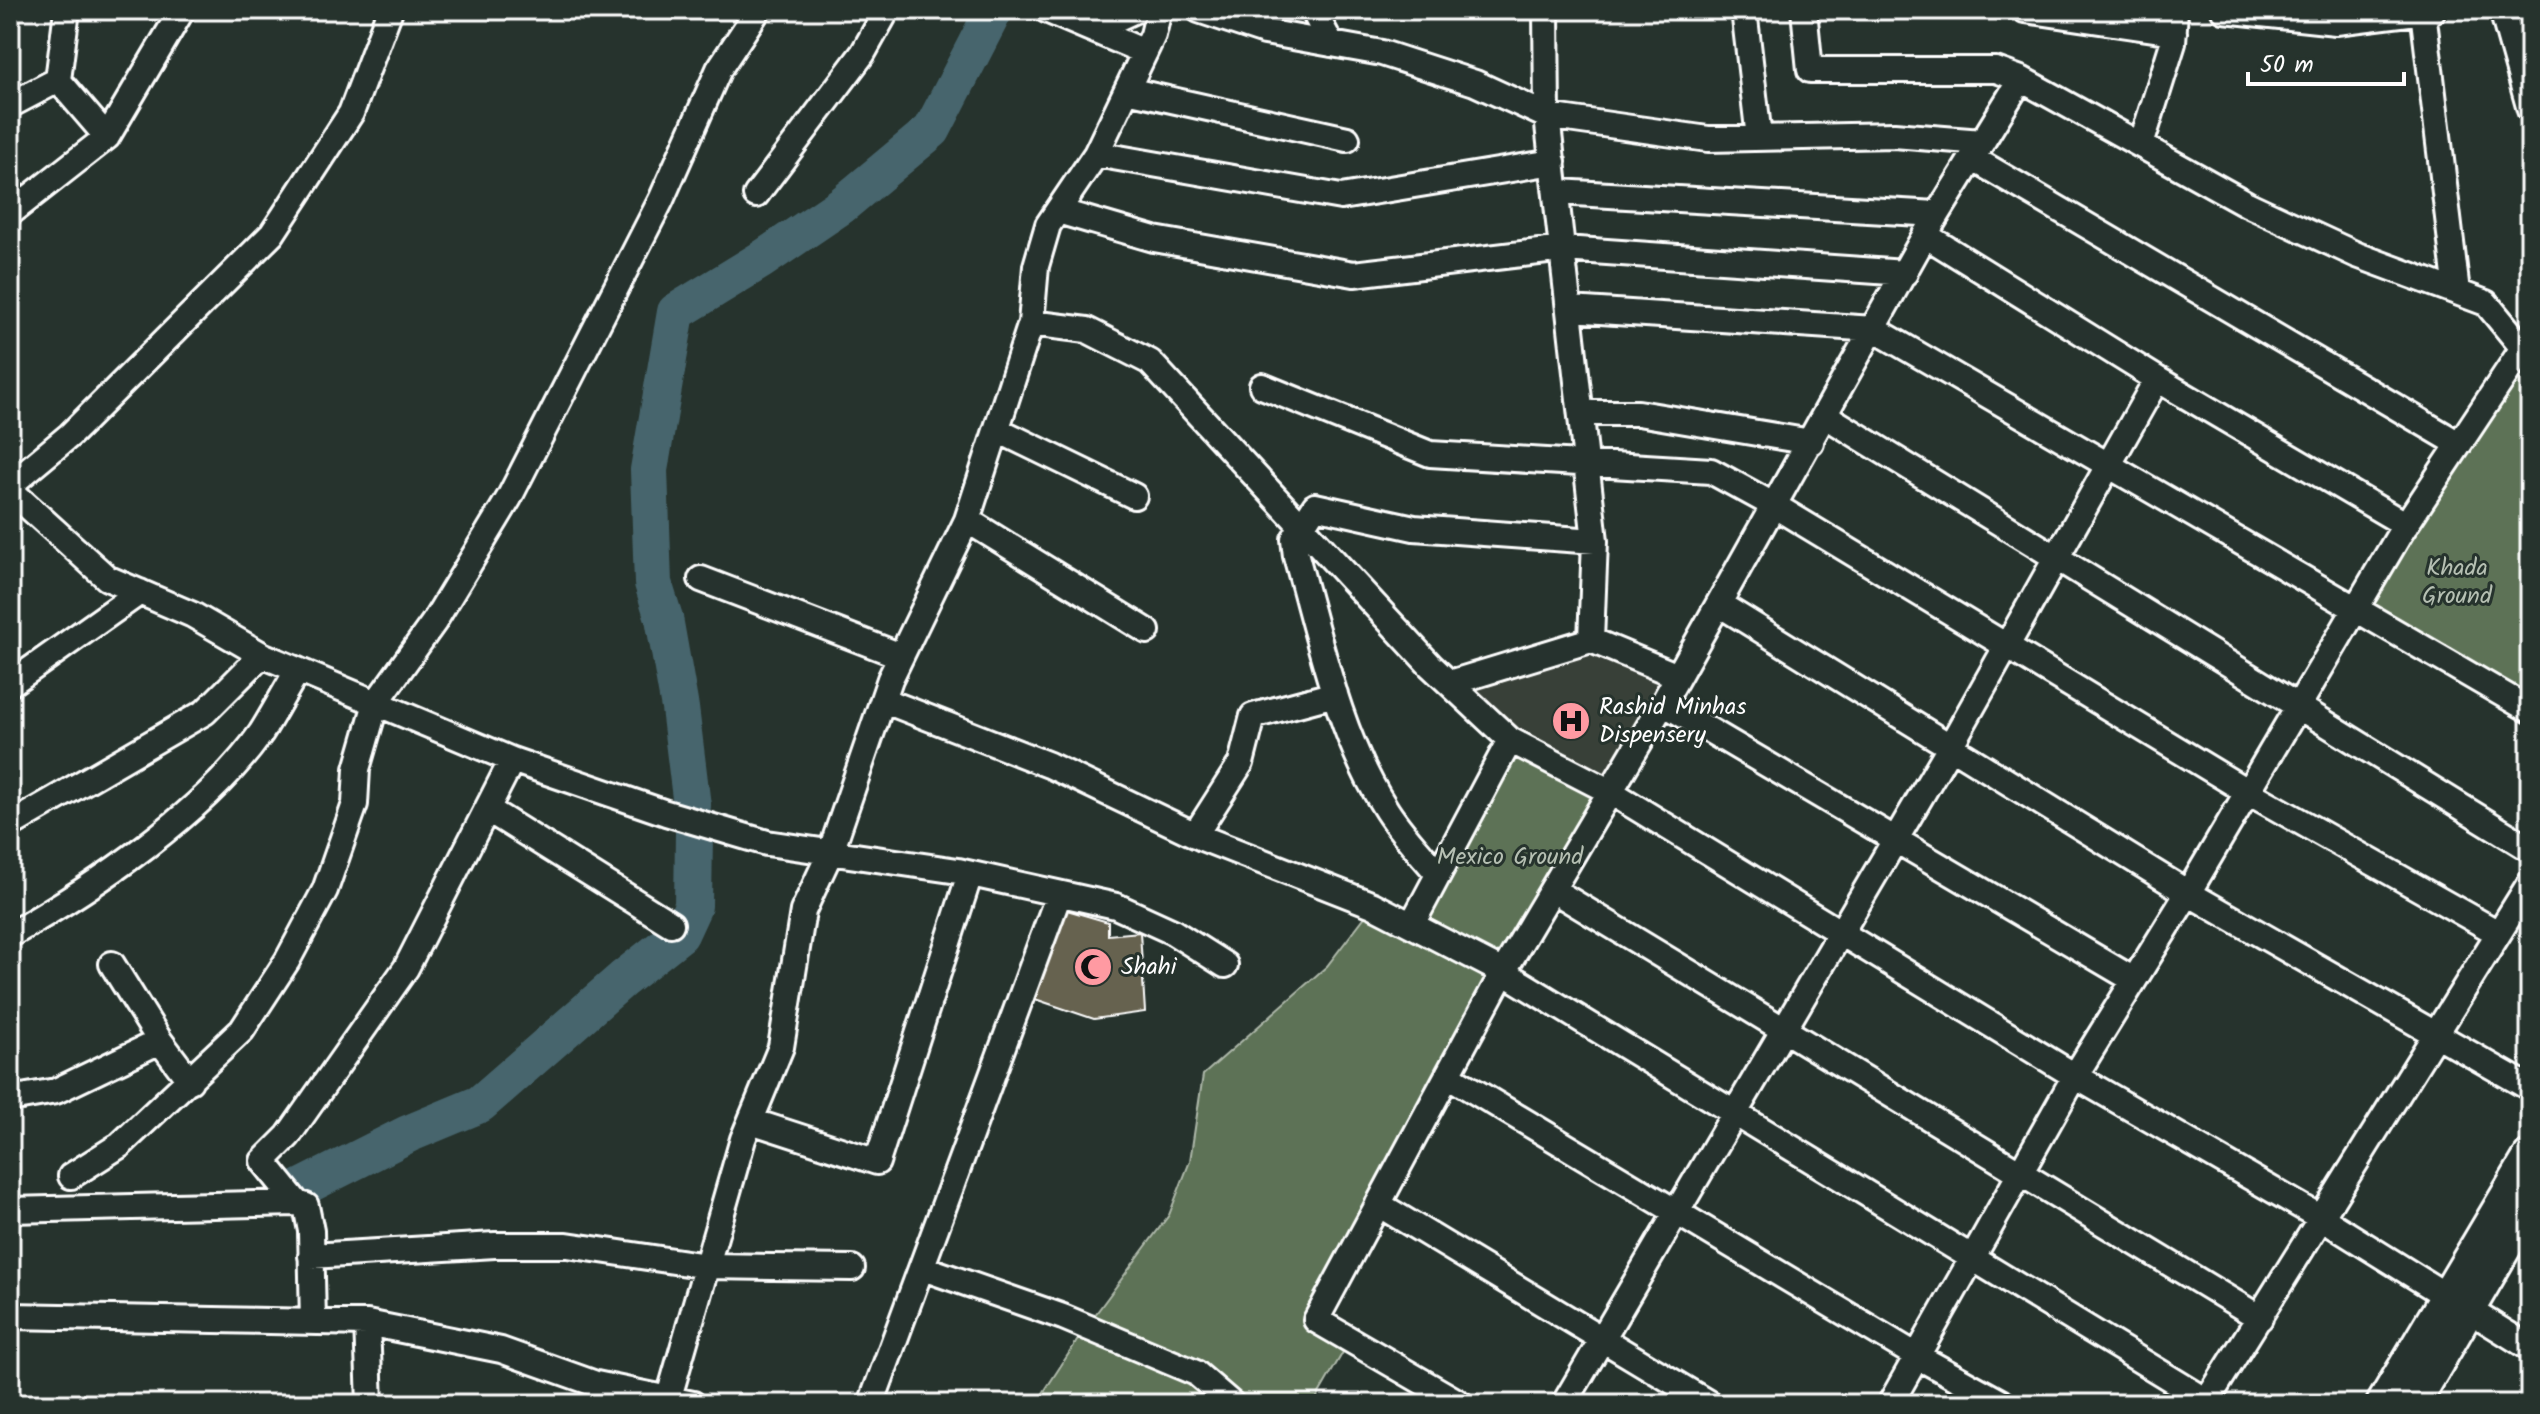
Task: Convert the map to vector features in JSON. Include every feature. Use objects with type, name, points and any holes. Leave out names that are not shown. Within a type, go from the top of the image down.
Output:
[{"type":"main road","points":[[2413,1404],[2456,1304],[2530,1157]]},
{"type":"main road","points":[[2383,1404],[2530,1204]]},
{"type":"street","points":[[67,10],[58,80],[107,137]]},
{"type":"street","points":[[10,213],[107,137],[182,10]]},
{"type":"street","points":[[390,10],[351,113],[272,234],[70,435],[10,488],[107,578],[193,615],[262,655],[512,760],[666,813],[767,843],[970,874],[1116,906],[1173,932],[1225,965]]},
{"type":"street","points":[[71,1176],[120,1145],[242,1030],[287,961],[325,890],[355,804],[357,769],[376,703],[434,622],[509,498],[661,200],[719,69],[758,10]]},
{"type":"street","points":[[756,195],[863,53],[887,10]]},
{"type":"street","points":[[1046,10],[1145,52]]},
{"type":"street","points":[[1094,29],[1135,10]]},
{"type":"street","points":[[667,1401],[751,1121],[781,1047],[803,911],[831,851],[901,656],[967,520],[1031,323],[1036,266],[1048,225],[1096,154],[1145,52],[1159,10]]},
{"type":"street","points":[[1199,10],[1265,32],[1382,53],[1475,83],[1547,116],[1708,139],[1894,135],[1977,150],[2459,444]]},
{"type":"street","points":[[1313,10],[1331,44]]},
{"type":"street","points":[[1546,10],[1547,116],[1589,462],[1595,541],[1591,640]]},
{"type":"street","points":[[1744,10],[1759,138]]},
{"type":"street","points":[[1804,10],[1810,70],[1996,70],[2021,79],[2247,204],[2357,255],[2486,303],[2526,349],[2459,444],[2355,609],[2188,893],[2075,1076],[1890,1404]]},
{"type":"street","points":[[2025,10],[2174,21],[2141,145]]},
{"type":"street","points":[[2224,10],[2336,22],[2428,11],[2457,292]]},
{"type":"street","points":[[2502,10],[2530,110]]},
{"type":"street","points":[[1461,1404],[1316,1320],[1503,972],[1663,703],[1931,224],[2021,79]]},
{"type":"street","points":[[10,105],[58,80]]},
{"type":"street","points":[[1127,90],[1347,139]]},
{"type":"street","points":[[1096,154],[1341,197],[1553,162]]},
{"type":"street","points":[[1558,192],[1931,224],[2157,379],[2406,525]]},
{"type":"street","points":[[1058,211],[1154,239],[1354,274],[1564,249],[1905,273]]},
{"type":"street","points":[[1570,309],[1874,329],[2530,710]]},
{"type":"street","points":[[1031,323],[1087,330],[1150,362],[1450,683],[1510,740],[1609,791],[2075,1076],[2323,1219],[2530,1348]]},
{"type":"street","points":[[1564,1404],[1951,745],[2157,379]]},
{"type":"street","points":[[1262,386],[1430,454],[1711,471],[1775,506],[2005,648],[2248,792],[2498,933]]},
{"type":"street","points":[[1583,413],[1638,413],[1811,442]]},
{"type":"street","points":[[1826,416],[2055,560],[2530,849]]},
{"type":"street","points":[[998,430],[1134,496]]},
{"type":"street","points":[[1438,874],[1384,807],[1361,761],[1335,694],[1296,556],[1294,539],[1315,506],[1414,528],[1595,541]]},
{"type":"street","points":[[967,520],[1147,631]]},
{"type":"street","points":[[701,579],[901,656]]},
{"type":"street","points":[[10,684],[140,592]]},
{"type":"street","points":[[1719,604],[2188,893],[2530,1088]]},
{"type":"street","points":[[1450,683],[1591,640],[1678,676]]},
{"type":"street","points":[[10,825],[205,712],[262,655]]},
{"type":"street","points":[[10,935],[103,876],[205,797],[260,734],[298,670]]},
{"type":"street","points":[[1195,835],[1241,763],[1253,716],[1335,694]]},
{"type":"street","points":[[883,700],[1049,765],[1195,835],[1373,905],[1503,972],[2206,1403],[2530,883]]},
{"type":"street","points":[[1663,703],[2134,980]]},
{"type":"street","points":[[1412,924],[1510,740]]},
{"type":"street","points":[[297,1203],[263,1161],[288,1136],[406,968],[512,760]]},
{"type":"street","points":[[487,809],[671,924]]},
{"type":"street","points":[[751,1121],[877,1162],[970,874]]},
{"type":"street","points":[[1553,890],[2260,1318]]},
{"type":"street","points":[[871,1404],[1059,894]]},
{"type":"street","points":[[112,964],[160,1041],[190,1081]]},
{"type":"street","points":[[10,1099],[56,1091],[160,1041]]},
{"type":"street","points":[[1449,1076],[1917,1356],[2004,1404]]},
{"type":"street","points":[[10,1210],[297,1203],[306,1206],[313,1322]]},
{"type":"street","points":[[1378,1204],[1710,1404]]},
{"type":"street","points":[[311,1256],[495,1245],[567,1245],[707,1266],[852,1268]]},
{"type":"street","points":[[923,1268],[1063,1317],[1196,1373],[1232,1404]]},
{"type":"street","points":[[10,1316],[367,1323],[501,1350],[607,1396],[693,1404]]},
{"type":"street","points":[[367,1323],[370,1404]]},
{"type":"shaded area","name":"Rashid Minhas Dispensery","points":[[1591,640],[1678,676],[1608,789],[1510,740],[1450,683]]},
{"type":"green space","name":"Khada Ground","points":[[2530,353],[2530,709],[2359,609]]},
{"type":"green space","name":"Mexico Ground","points":[[1515,742],[1608,789],[1503,971],[1414,922]]},
{"type":"green space","points":[[1373,906],[1501,973],[1316,1319],[1350,1340],[1313,1404],[1036,1404],[1086,1327],[1169,1215],[1190,1161],[1203,1075],[1327,966]]},
{"type":"building","name":"Shahi","points":[[1060,908],[1108,922],[1108,935],[1140,932],[1145,1012],[1094,1019],[1035,999]]},
{"type":"waterway","points":[[692,806],[680,708],[664,618],[653,583],[649,470],[676,312],[842,205],[932,130],[993,12]]},
{"type":"waterway","points":[[297,1190],[408,1134],[480,1104],[623,979],[680,934],[693,906],[694,833]]},
{"type":"place","name":"Rashid Minhas Dispensery","points":[[1571,721]]},
{"type":"place","name":"Shahi","points":[[1093,967]]}]
